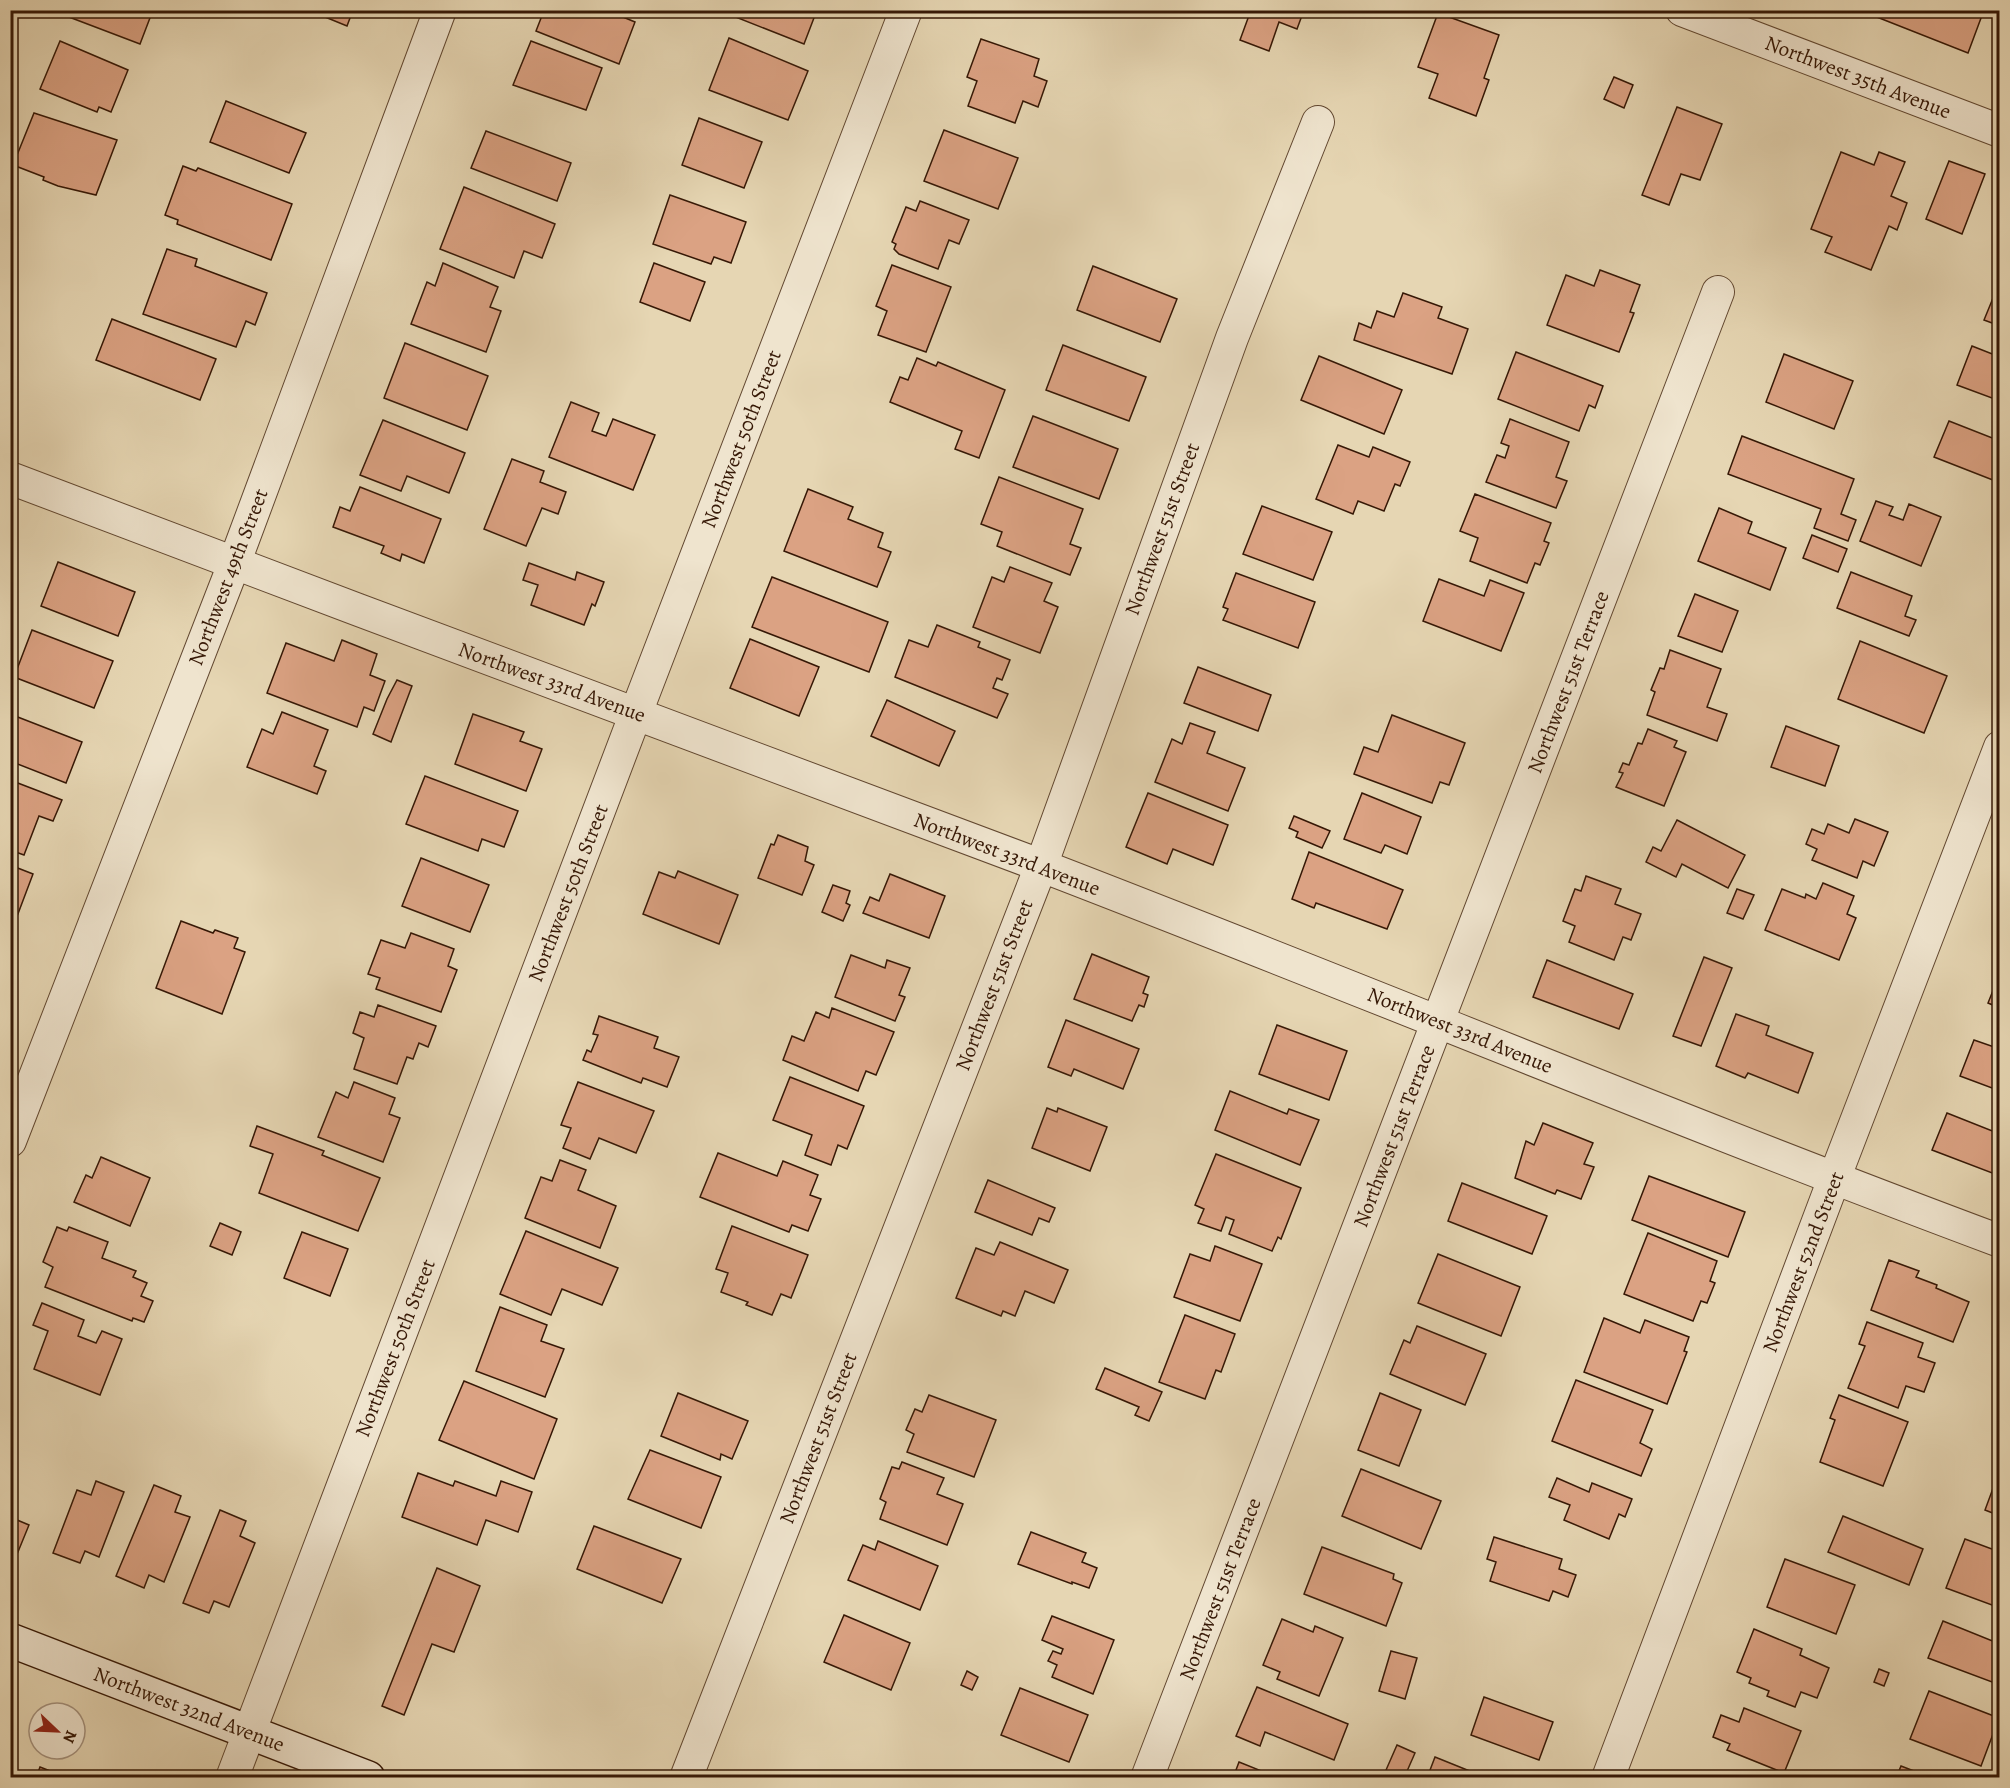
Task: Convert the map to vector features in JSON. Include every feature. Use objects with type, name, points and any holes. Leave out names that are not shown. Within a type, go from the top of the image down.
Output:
[{"type":"main road","name":"Northwest 32nd Avenue","points":[[10,1640],[368,1778]]},
{"type":"street","name":"Northwest 49th Street","points":[[10,1141],[234,564],[440,10]]},
{"type":"street","name":"Northwest 50th Street","points":[[232,1778],[636,713],[906,10]]},
{"type":"street","name":"Northwest 35th Avenue","points":[[1682,10],[1998,127]]},
{"type":"street","name":"Northwest 51st Street","points":[[686,1778],[1041,866],[1232,338],[1318,122]]},
{"type":"street","name":"Northwest 51st Terrace","points":[[1147,1778],[1718,292]]},
{"type":"street","name":"Northwest 33rd Avenue","points":[[10,478],[1041,866],[1834,1179],[2000,1241]]},
{"type":"street","name":"Northwest 52nd Street","points":[[1608,1778],[2000,747]]},
{"type":"building","points":[[72,10],[153,10],[140,44],[69,17]]},
{"type":"building","points":[[308,10],[353,10],[347,26]]},
{"type":"building","points":[[539,10],[606,10],[635,22],[619,64],[536,31],[543,13]]},
{"type":"building","points":[[718,10],[817,10],[804,44]]},
{"type":"building","points":[[1251,10],[1304,10],[1297,29],[1279,22],[1269,51],[1240,40]]},
{"type":"building","points":[[1859,10],[1984,10],[1968,53]]},
{"type":"building","points":[[1438,13],[1499,35],[1484,78],[1489,80],[1476,116],[1429,98],[1438,74],[1418,67]]},
{"type":"building","points":[[729,38],[808,71],[788,120],[709,90]]},
{"type":"building","points":[[981,39],[1039,59],[1034,76],[1047,81],[1038,107],[1023,101],[1015,123],[968,106],[977,81],[967,77]]},
{"type":"building","points":[[60,41],[128,70],[111,112],[99,107],[97,112],[40,89]]},
{"type":"building","points":[[531,41],[602,68],[586,110],[513,85]]},
{"type":"building","points":[[1614,77],[1633,85],[1624,108],[1604,99]]},
{"type":"building","points":[[226,101],[306,133],[289,173],[210,142]]},
{"type":"building","points":[[1677,107],[1722,124],[1700,180],[1681,174],[1669,205],[1642,195]]},
{"type":"building","points":[[34,113],[117,140],[96,195],[58,186],[43,180],[44,177],[13,165]]},
{"type":"building","points":[[699,118],[762,142],[744,188],[682,165]]},
{"type":"building","points":[[944,130],[1018,158],[998,209],[924,181]]},
{"type":"building","points":[[486,131],[571,163],[557,201],[471,168]]},
{"type":"building","points":[[1841,152],[1874,165],[1879,152],[1905,162],[1891,196],[1907,203],[1897,230],[1889,226],[1871,270],[1825,252],[1832,237],[1811,229]]},
{"type":"building","points":[[1949,161],[1985,174],[1962,234],[1926,219]]},
{"type":"building","points":[[183,166],[196,171],[198,168],[292,204],[271,260],[177,224],[178,220],[165,215]]},
{"type":"building","points":[[464,187],[555,224],[542,258],[524,251],[514,278],[440,249]]},
{"type":"building","points":[[670,195],[746,222],[731,263],[714,257],[711,264],[653,244]]},
{"type":"building","points":[[920,201],[969,220],[959,244],[949,240],[938,269],[899,254],[894,249],[896,244],[892,242],[906,207],[916,211]]},
{"type":"building","points":[[167,249],[197,259],[195,266],[267,293],[255,325],[246,321],[236,347],[143,314]]},
{"type":"building","points":[[443,263],[498,287],[490,307],[501,311],[486,352],[411,324],[427,282],[435,286]]},
{"type":"building","points":[[654,263],[705,282],[690,321],[640,302]]},
{"type":"building","points":[[892,265],[951,287],[926,352],[878,335],[887,311],[876,306]]},
{"type":"building","points":[[1093,266],[1177,299],[1160,342],[1077,310]]},
{"type":"building","points":[[1600,270],[1640,285],[1630,312],[1634,313],[1619,352],[1547,325],[1566,275],[1594,286]]},
{"type":"building","points":[[2000,281],[2000,326],[1984,320]]},
{"type":"building","points":[[1403,293],[1442,307],[1438,318],[1468,329],[1452,374],[1354,340],[1359,323],[1371,328],[1377,311],[1394,317]]},
{"type":"building","points":[[112,319],[216,359],[200,400],[96,360]]},
{"type":"building","points":[[405,343],[488,376],[467,430],[384,398]]},
{"type":"building","points":[[1063,345],[1146,377],[1129,421],[1046,390]]},
{"type":"building","points":[[1972,346],[2000,357],[2000,401],[1957,385]]},
{"type":"building","points":[[1516,352],[1603,386],[1595,408],[1589,405],[1579,431],[1498,399]]},
{"type":"building","points":[[1784,354],[1853,381],[1834,429],[1766,402]]},
{"type":"building","points":[[1319,356],[1402,390],[1384,434],[1301,400]]},
{"type":"building","points":[[917,358],[936,366],[938,362],[1005,390],[979,458],[955,449],[962,431],[890,402],[900,377],[908,380]]},
{"type":"building","points":[[571,402],[599,413],[592,431],[606,436],[613,419],[655,435],[633,490],[549,457]]},
{"type":"building","points":[[1033,416],[1118,449],[1099,499],[1013,467]]},
{"type":"building","points":[[1510,419],[1569,442],[1556,477],[1567,481],[1556,508],[1486,482],[1497,455],[1505,458],[1509,446],[1501,443]]},
{"type":"building","points":[[383,420],[465,453],[449,493],[407,476],[401,491],[360,475]]},
{"type":"building","points":[[1949,421],[2000,441],[2000,488],[1997,487],[1998,482],[1934,457]]},
{"type":"building","points":[[1742,436],[1854,479],[1841,514],[1856,520],[1848,541],[1814,528],[1821,509],[1728,474]]},
{"type":"building","points":[[1338,445],[1369,457],[1373,447],[1410,462],[1400,486],[1395,484],[1384,511],[1358,501],[1353,514],[1316,499]]},
{"type":"building","points":[[512,459],[544,471],[540,482],[566,492],[558,514],[542,508],[526,546],[484,529]]},
{"type":"building","points":[[999,477],[1083,509],[1070,544],[1081,548],[1070,575],[997,546],[1002,532],[981,524]]},
{"type":"building","points":[[360,487],[441,519],[424,563],[402,554],[400,561],[381,553],[384,546],[333,527],[340,507],[350,511]]},
{"type":"building","points":[[808,489],[853,507],[848,519],[883,533],[878,547],[891,552],[877,587],[784,551]]},
{"type":"building","points":[[1475,494],[1551,523],[1544,541],[1549,543],[1540,565],[1535,563],[1527,583],[1470,561],[1478,538],[1460,531]]},
{"type":"building","points":[[1876,501],[1893,507],[1889,515],[1903,520],[1909,504],[1941,517],[1921,566],[1860,541]]},
{"type":"building","points":[[1262,506],[1332,532],[1313,580],[1243,554]]},
{"type":"building","points":[[1719,508],[1752,522],[1748,533],[1786,548],[1770,590],[1698,561]]},
{"type":"building","points":[[1812,535],[1847,549],[1838,572],[1803,558]]},
{"type":"building","points":[[58,562],[135,592],[118,636],[41,606]]},
{"type":"building","points":[[529,563],[575,580],[577,572],[604,582],[595,606],[592,604],[584,625],[531,605],[538,585],[523,580]]},
{"type":"building","points":[[1010,567],[1052,583],[1044,601],[1058,607],[1040,653],[973,627],[992,577],[1004,582]]},
{"type":"building","points":[[1851,572],[1912,596],[1905,616],[1916,620],[1909,636],[1837,608]]},
{"type":"building","points":[[1236,573],[1315,602],[1298,648],[1223,620],[1228,609],[1223,607]]},
{"type":"building","points":[[772,577],[888,622],[869,672],[752,627]]},
{"type":"building","points":[[1439,579],[1484,596],[1490,580],[1524,593],[1501,651],[1423,621]]},
{"type":"building","points":[[1695,594],[1738,611],[1722,652],[1678,636]]},
{"type":"building","points":[[937,625],[980,642],[978,647],[1010,660],[1002,680],[997,678],[993,688],[1008,694],[997,718],[895,677],[909,640],[928,647]]},
{"type":"building","points":[[32,630],[113,661],[94,708],[14,677]]},
{"type":"building","points":[[750,639],[819,667],[799,716],[730,688]]},
{"type":"building","points":[[342,640],[377,654],[370,675],[385,681],[374,711],[364,707],[357,727],[267,693],[286,643],[334,661]]},
{"type":"building","points":[[1860,641],[1947,676],[1924,733],[1838,699]]},
{"type":"building","points":[[1670,650],[1721,669],[1707,707],[1727,714],[1717,741],[1647,715],[1655,692],[1651,690],[1660,668],[1664,669]]},
{"type":"building","points":[[1198,667],[1271,695],[1258,731],[1184,703]]},
{"type":"building","points":[[397,680],[412,686],[391,742],[373,734]]},
{"type":"building","points":[[887,700],[955,731],[939,766],[871,736]]},
{"type":"building","points":[[282,712],[328,730],[314,766],[326,771],[317,794],[247,767],[262,729],[273,734]]},
{"type":"building","points":[[10,714],[82,742],[66,783],[10,761]]},
{"type":"building","points":[[473,714],[524,732],[520,741],[542,749],[526,791],[455,764]]},
{"type":"building","points":[[1392,715],[1465,743],[1449,785],[1440,782],[1432,803],[1354,774],[1364,747],[1378,752]]},
{"type":"building","points":[[1190,723],[1215,732],[1207,753],[1245,768],[1228,811],[1155,782],[1172,739],[1182,744]]},
{"type":"building","points":[[1786,726],[1839,746],[1825,786],[1771,767]]},
{"type":"building","points":[[1648,729],[1677,741],[1674,747],[1686,752],[1664,806],[1616,787],[1623,773],[1619,772],[1623,763],[1629,765],[1638,743],[1642,744]]},
{"type":"building","points":[[425,776],[518,811],[504,847],[482,839],[478,851],[406,824]]},
{"type":"building","points":[[10,780],[62,800],[53,821],[39,816],[24,855],[10,850]]},
{"type":"building","points":[[1148,793],[1228,825],[1213,865],[1173,849],[1167,864],[1126,847]]},
{"type":"building","points":[[1362,793],[1421,817],[1407,854],[1385,845],[1381,853],[1344,839]]},
{"type":"building","points":[[1294,816],[1330,831],[1322,848],[1296,837],[1298,832],[1289,828]]},
{"type":"building","points":[[1855,819],[1888,832],[1874,866],[1863,861],[1857,878],[1812,860],[1817,849],[1806,844],[1812,829],[1824,834],[1828,824],[1849,833]]},
{"type":"building","points":[[1677,820],[1745,855],[1728,888],[1682,864],[1676,877],[1646,862],[1653,847],[1661,851]]},
{"type":"building","points":[[778,835],[808,847],[805,861],[814,865],[802,895],[758,878],[771,844],[774,845]]},
{"type":"building","points":[[1309,852],[1403,890],[1387,929],[1316,903],[1314,908],[1292,899]]},
{"type":"building","points":[[421,858],[489,885],[470,932],[402,906]]},
{"type":"building","points":[[10,865],[33,874],[16,919],[10,917]]},
{"type":"building","points":[[678,871],[738,895],[719,944],[643,914],[659,872],[675,878]]},
{"type":"building","points":[[890,874],[945,896],[929,938],[863,913],[870,897],[879,901]]},
{"type":"building","points":[[1586,876],[1621,889],[1615,904],[1641,914],[1631,940],[1623,937],[1614,960],[1569,942],[1575,926],[1563,921],[1575,889],[1581,891]]},
{"type":"building","points":[[1823,883],[1854,896],[1847,914],[1856,918],[1839,960],[1765,930],[1782,889],[1805,898],[1806,894],[1816,899]]},
{"type":"building","points":[[833,885],[850,891],[846,903],[850,905],[843,921],[822,912]]},
{"type":"building","points":[[1737,889],[1754,895],[1743,919],[1727,913]]},
{"type":"building","points":[[181,921],[213,933],[215,930],[238,938],[234,948],[245,952],[222,1014],[156,988]]},
{"type":"building","points":[[411,933],[454,949],[448,966],[457,970],[441,1012],[376,989],[380,978],[368,974],[381,940],[405,948]]},
{"type":"building","points":[[1092,954],[1149,977],[1143,993],[1148,995],[1144,1007],[1139,1005],[1132,1021],[1074,999]]},
{"type":"building","points":[[851,955],[885,968],[887,960],[910,968],[899,995],[905,997],[895,1021],[835,997]]},
{"type":"building","points":[[1704,957],[1732,968],[1701,1046],[1673,1036]]},
{"type":"building","points":[[1547,960],[1633,994],[1619,1029],[1533,997]]},
{"type":"building","points":[[2000,973],[2000,1008],[1988,1003]]},
{"type":"building","points":[[378,1005],[436,1026],[428,1047],[419,1043],[413,1059],[407,1057],[397,1084],[354,1069],[364,1038],[353,1033],[360,1012],[374,1017]]},
{"type":"building","points":[[832,1008],[894,1032],[876,1075],[866,1071],[858,1091],[783,1060],[792,1036],[804,1041],[816,1012],[829,1018]]},
{"type":"building","points":[[1736,1014],[1769,1026],[1766,1035],[1813,1053],[1798,1093],[1748,1073],[1745,1078],[1716,1066]]},
{"type":"building","points":[[599,1016],[658,1037],[654,1048],[679,1057],[667,1087],[643,1078],[641,1083],[583,1060],[587,1050],[591,1052],[598,1035],[593,1034]]},
{"type":"building","points":[[1066,1020],[1139,1049],[1123,1089],[1074,1069],[1071,1076],[1048,1067]]},
{"type":"building","points":[[1277,1025],[1347,1051],[1329,1100],[1259,1074]]},
{"type":"building","points":[[1974,1040],[2000,1049],[2000,1091],[1960,1076]]},
{"type":"building","points":[[790,1077],[864,1106],[847,1149],[838,1145],[831,1165],[805,1155],[812,1135],[773,1120]]},
{"type":"building","points":[[354,1082],[395,1098],[389,1114],[400,1118],[383,1162],[318,1137],[336,1092],[348,1098]]},
{"type":"building","points":[[578,1082],[654,1111],[636,1153],[599,1138],[590,1159],[563,1148],[571,1128],[561,1125]]},
{"type":"building","points":[[1230,1091],[1287,1114],[1289,1109],[1319,1120],[1300,1165],[1215,1130]]},
{"type":"building","points":[[1047,1108],[1057,1112],[1058,1108],[1107,1127],[1090,1171],[1032,1148]]},
{"type":"building","points":[[1947,1113],[2000,1134],[2000,1176],[1932,1150]]},
{"type":"building","points":[[1543,1123],[1593,1143],[1584,1164],[1594,1167],[1581,1199],[1557,1190],[1555,1194],[1515,1178],[1526,1141],[1534,1145]]},
{"type":"building","points":[[257,1126],[324,1151],[322,1155],[380,1178],[358,1231],[259,1193],[273,1154],[250,1146]]},
{"type":"building","points":[[718,1153],[777,1176],[783,1161],[818,1175],[810,1195],[821,1199],[808,1231],[792,1225],[789,1232],[700,1197]]},
{"type":"building","points":[[1216,1154],[1301,1188],[1281,1239],[1278,1237],[1272,1251],[1229,1234],[1234,1220],[1226,1217],[1221,1231],[1198,1223],[1204,1209],[1195,1205]]},
{"type":"building","points":[[101,1157],[150,1178],[130,1226],[74,1202],[86,1175],[92,1178]]},
{"type":"building","points":[[560,1160],[586,1170],[578,1190],[616,1206],[600,1248],[525,1218],[541,1177],[552,1181]]},
{"type":"building","points":[[1649,1176],[1745,1212],[1728,1257],[1632,1220]]},
{"type":"building","points":[[988,1180],[1055,1208],[1049,1222],[1039,1218],[1032,1235],[975,1212]]},
{"type":"building","points":[[1462,1183],[1547,1216],[1532,1254],[1448,1221]]},
{"type":"building","points":[[220,1223],[241,1232],[232,1255],[210,1246]]},
{"type":"building","points":[[732,1226],[808,1255],[791,1298],[781,1294],[772,1315],[746,1305],[748,1302],[721,1292],[728,1273],[716,1269]]},
{"type":"building","points":[[57,1227],[67,1231],[69,1227],[108,1242],[102,1258],[136,1271],[133,1277],[147,1283],[141,1296],[153,1301],[144,1322],[133,1318],[132,1321],[45,1287],[53,1267],[43,1262]]},
{"type":"building","points":[[526,1231],[618,1268],[602,1305],[562,1289],[551,1315],[500,1294]]},
{"type":"building","points":[[302,1232],[348,1249],[330,1296],[284,1278]]},
{"type":"building","points":[[1648,1233],[1717,1261],[1710,1281],[1715,1283],[1707,1303],[1701,1301],[1693,1321],[1624,1294]]},
{"type":"building","points":[[1000,1242],[1068,1270],[1054,1303],[1025,1291],[1015,1316],[1003,1311],[1001,1316],[956,1298],[976,1248],[994,1255]]},
{"type":"building","points":[[1215,1246],[1262,1264],[1240,1321],[1174,1297],[1190,1254],[1210,1261]]},
{"type":"building","points":[[1438,1254],[1520,1287],[1501,1336],[1418,1303]]},
{"type":"building","points":[[1889,1260],[1919,1271],[1916,1277],[1969,1302],[1953,1342],[1871,1310]]},
{"type":"building","points":[[42,1303],[84,1320],[78,1336],[96,1343],[102,1331],[122,1339],[100,1395],[34,1369],[48,1331],[33,1325]]},
{"type":"building","points":[[500,1307],[547,1325],[541,1341],[564,1349],[545,1397],[476,1371]]},
{"type":"building","points":[[1185,1315],[1235,1334],[1221,1372],[1216,1370],[1205,1399],[1159,1382]]},
{"type":"building","points":[[1604,1318],[1640,1333],[1645,1320],[1689,1337],[1684,1351],[1687,1352],[1667,1404],[1584,1372]]},
{"type":"building","points":[[1867,1322],[1923,1343],[1918,1357],[1935,1363],[1924,1392],[1906,1386],[1898,1408],[1848,1388],[1865,1346],[1859,1344]]},
{"type":"building","points":[[1417,1326],[1486,1354],[1465,1405],[1390,1374],[1404,1340],[1410,1343]]},
{"type":"building","points":[[1105,1368],[1162,1392],[1149,1421],[1135,1415],[1139,1407],[1096,1389]]},
{"type":"building","points":[[1576,1380],[1653,1410],[1640,1443],[1652,1449],[1641,1476],[1552,1441]]},
{"type":"building","points":[[464,1381],[557,1419],[534,1479],[439,1440]]},
{"type":"building","points":[[678,1393],[748,1421],[732,1459],[721,1454],[720,1460],[661,1436]]},
{"type":"building","points":[[1380,1393],[1421,1410],[1399,1466],[1358,1450]]},
{"type":"building","points":[[929,1395],[996,1420],[974,1477],[907,1452],[914,1434],[906,1430],[915,1409],[922,1412]]},
{"type":"building","points":[[1839,1395],[1908,1422],[1883,1486],[1820,1462],[1835,1420],[1830,1418]]},
{"type":"building","points":[[650,1450],[721,1477],[701,1528],[628,1499]]},
{"type":"building","points":[[902,1462],[944,1478],[937,1494],[963,1504],[947,1545],[880,1519],[886,1502],[880,1499],[892,1467],[899,1469]]},
{"type":"building","points":[[1361,1469],[1441,1501],[1421,1549],[1342,1516]]},
{"type":"building","points":[[418,1473],[453,1486],[455,1481],[496,1496],[501,1481],[532,1492],[518,1532],[486,1520],[477,1545],[402,1517]]},
{"type":"building","points":[[2000,1473],[2000,1516],[1985,1510]]},
{"type":"building","points":[[1557,1478],[1589,1492],[1592,1483],[1632,1499],[1625,1517],[1619,1514],[1609,1539],[1564,1520],[1570,1505],[1549,1497]]},
{"type":"building","points":[[96,1481],[124,1492],[99,1557],[85,1551],[80,1563],[53,1553],[77,1490],[91,1495]]},
{"type":"building","points":[[154,1485],[181,1496],[175,1512],[190,1517],[164,1582],[149,1575],[144,1588],[116,1576]]},
{"type":"building","points":[[220,1510],[246,1521],[240,1536],[255,1543],[229,1607],[214,1601],[209,1613],[183,1603]]},
{"type":"building","points":[[1843,1516],[1923,1549],[1909,1585],[1828,1552]]},
{"type":"building","points":[[10,1517],[29,1525],[13,1564],[10,1563]]},
{"type":"building","points":[[594,1526],[681,1559],[662,1603],[577,1569]]},
{"type":"building","points":[[1031,1532],[1086,1553],[1082,1562],[1097,1568],[1089,1588],[1018,1564]]},
{"type":"building","points":[[1494,1537],[1562,1559],[1559,1569],[1576,1575],[1568,1597],[1553,1591],[1549,1601],[1490,1581],[1496,1562],[1487,1559]]},
{"type":"building","points":[[1965,1539],[2000,1552],[2000,1608],[1946,1588]]},
{"type":"building","points":[[878,1541],[938,1566],[920,1610],[848,1580],[863,1545],[875,1550]]},
{"type":"building","points":[[1322,1547],[1394,1574],[1393,1579],[1402,1583],[1386,1626],[1304,1594]]},
{"type":"building","points":[[1785,1559],[1855,1585],[1836,1634],[1767,1607]]},
{"type":"building","points":[[437,1568],[480,1586],[454,1652],[432,1644],[404,1715],[382,1706]]},
{"type":"building","points":[[844,1615],[910,1643],[891,1690],[824,1662]]},
{"type":"building","points":[[1052,1616],[1114,1640],[1093,1694],[1052,1677],[1057,1665],[1048,1661],[1053,1651],[1061,1654],[1063,1649],[1042,1640]]},
{"type":"building","points":[[1282,1619],[1313,1632],[1315,1626],[1343,1638],[1319,1696],[1277,1679],[1280,1672],[1263,1665]]},
{"type":"building","points":[[1943,1621],[2000,1644],[2000,1685],[1928,1658]]},
{"type":"building","points":[[1754,1629],[1802,1649],[1800,1655],[1829,1668],[1817,1698],[1801,1692],[1795,1707],[1767,1696],[1769,1691],[1749,1683],[1751,1678],[1737,1672]]},
{"type":"building","points":[[1391,1651],[1417,1658],[1405,1699],[1379,1691]]},
{"type":"building","points":[[1879,1669],[1889,1673],[1884,1686],[1874,1682]]},
{"type":"building","points":[[967,1671],[978,1677],[972,1690],[961,1685]]},
{"type":"building","points":[[1257,1687],[1348,1724],[1334,1760],[1265,1732],[1260,1746],[1236,1736]]},
{"type":"building","points":[[1020,1688],[1088,1715],[1069,1762],[1001,1735]]},
{"type":"building","points":[[1929,1691],[1999,1718],[1981,1766],[1910,1739]]},
{"type":"building","points":[[1484,1697],[1553,1722],[1539,1760],[1471,1735]]},
{"type":"building","points":[[1744,1708],[1801,1731],[1784,1773],[1727,1750],[1730,1744],[1713,1737],[1721,1715],[1739,1722]]},
{"type":"building","points":[[1397,1745],[1415,1753],[1404,1778],[1386,1770]]},
{"type":"building","points":[[1435,1757],[1487,1778],[1427,1778]]},
{"type":"building","points":[[1239,1762],[1279,1778],[1233,1778]]},
{"type":"building","points":[[1901,1766],[1932,1778],[1896,1778]]},
{"type":"building","points":[[40,1767],[68,1778],[36,1778]]}]
